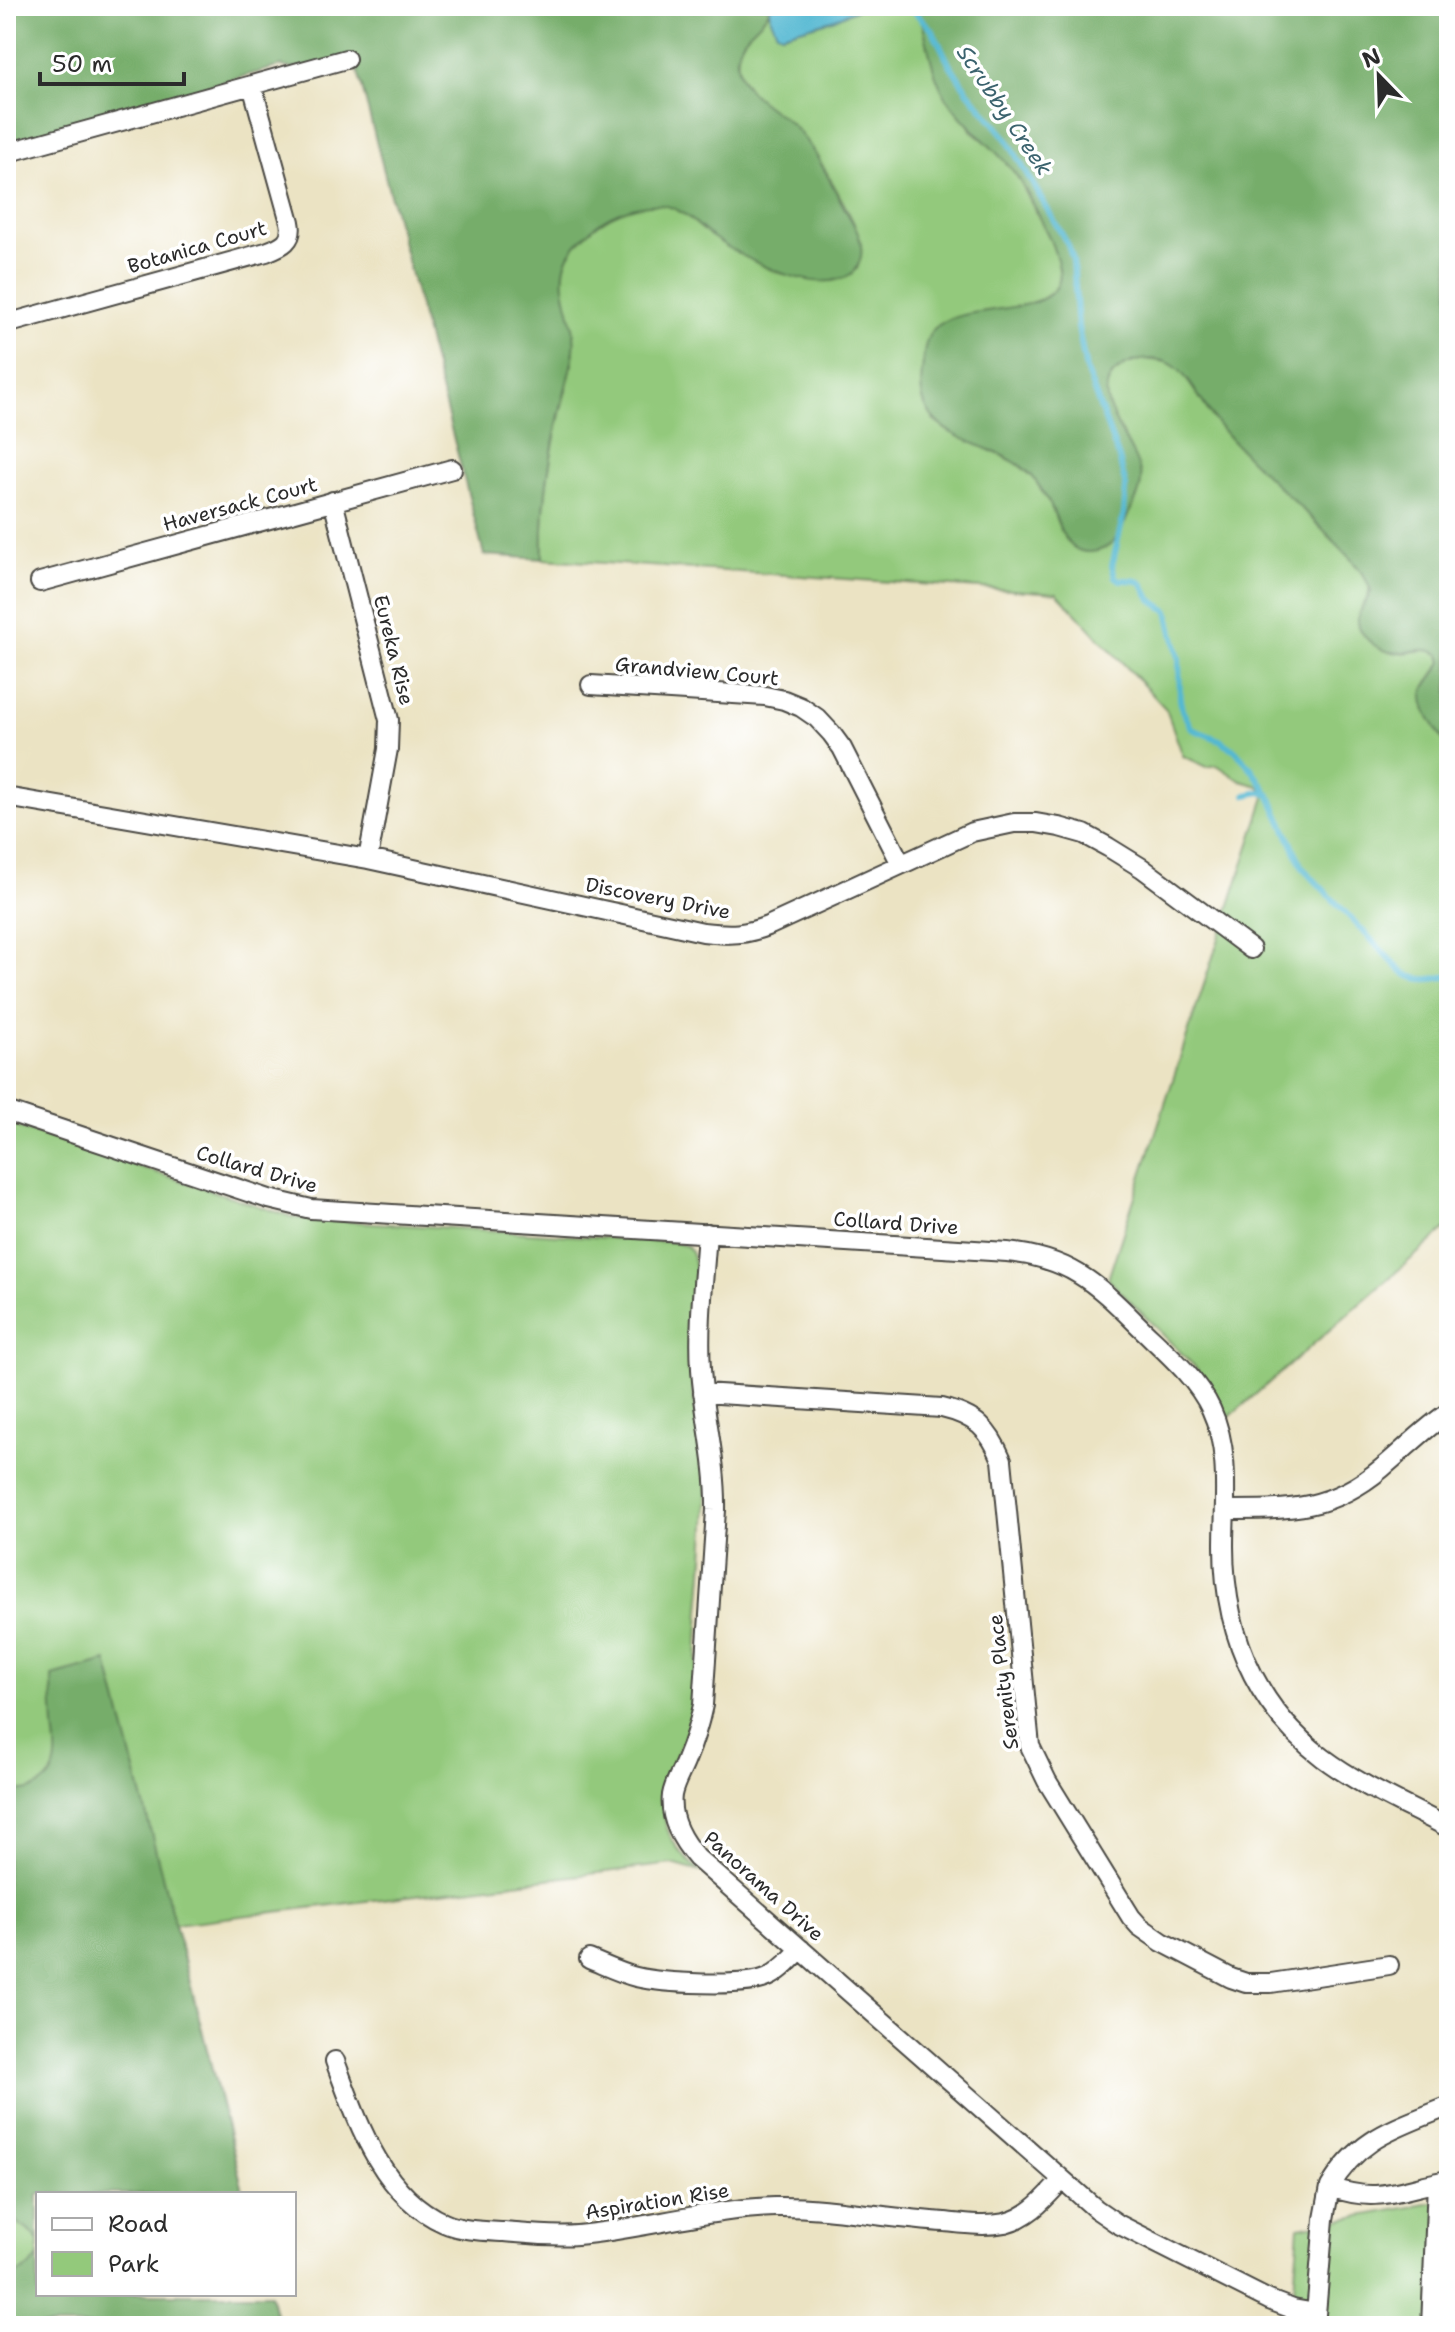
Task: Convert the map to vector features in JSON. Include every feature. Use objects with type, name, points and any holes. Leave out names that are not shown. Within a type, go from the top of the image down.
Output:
[{"type":"street","points":[[6,153],[346,59]]},
{"type":"street","name":"Botanica Court","points":[[6,324],[266,252],[289,240],[290,222],[252,85]]},
{"type":"street","name":"Haversack Court","points":[[40,582],[452,469]]},
{"type":"street","name":"Eureka Rise","points":[[333,501],[389,720],[388,749],[368,859]]},
{"type":"street","name":"Grandview Court","points":[[591,685],[765,696],[801,707],[817,718],[842,748],[901,864]]},
{"type":"street","name":"Discovery Drive","points":[[6,797],[368,859],[703,932],[736,935],[770,925],[972,832],[1014,823],[1059,827],[1084,834],[1142,868],[1251,949]]},
{"type":"street","name":"Collard Drive","points":[[6,1111],[301,1207],[1007,1252],[1048,1258],[1079,1273],[1110,1297],[1198,1387],[1211,1409],[1224,1455],[1226,1585],[1231,1616],[1253,1676],[1273,1709],[1296,1736],[1322,1759],[1348,1776],[1449,1828]]},
{"type":"street","name":"Panorama Drive","points":[[707,1233],[700,1344],[703,1393],[717,1486],[706,1676],[698,1731],[672,1795],[678,1831],[697,1858],[1096,2209],[1118,2224],[1269,2300],[1315,2319]]},
{"type":"street","name":"Serenity Place","points":[[703,1393],[942,1408],[963,1413],[981,1426],[994,1442],[1002,1460],[1030,1746],[1047,1781],[1131,1917],[1162,1942],[1246,1983],[1271,1983],[1389,1965]]},
{"type":"street","points":[[1225,1510],[1302,1508],[1342,1495],[1372,1476],[1432,1423],[1449,1412]]},
{"type":"street","points":[[589,1959],[635,1977],[671,1982],[751,1981],[766,1978],[801,1949]]},
{"type":"street","name":"Aspiration Rise","points":[[335,2061],[358,2123],[379,2161],[401,2191],[423,2210],[445,2223],[470,2230],[548,2236],[579,2235],[775,2207],[992,2224],[1020,2218],[1034,2209],[1062,2180]]},
{"type":"street","points":[[1315,2319],[1330,2187],[1347,2161],[1369,2142],[1449,2106]]},
{"type":"street","points":[[1330,2187],[1358,2196],[1378,2197],[1443,2181],[1431,2326]]},
{"type":"green space","points":[[6,6],[770,6],[768,13],[741,43],[737,61],[739,73],[750,91],[794,127],[816,155],[858,233],[861,258],[855,270],[845,277],[826,281],[809,280],[755,262],[668,206],[636,207],[598,224],[574,248],[565,266],[564,287],[574,350],[549,468],[543,522],[543,559],[484,555],[356,64],[281,66],[197,89],[187,97],[37,138],[29,136],[6,142]]},
{"type":"green space","points":[[864,6],[917,6],[971,130],[996,150],[1016,174],[1050,239],[1058,262],[1060,280],[1054,291],[1042,299],[1010,309],[968,314],[933,420],[948,431],[1015,462],[1033,477],[1050,504],[1062,533],[1085,552],[1105,548],[1118,536],[1141,477],[1106,402],[1105,389],[1113,374],[1127,364],[1145,359],[1167,362],[1179,369],[1217,422],[1351,559],[1368,582],[1369,593],[1362,607],[1404,653],[1431,651],[1440,655],[1442,662],[1425,687],[1425,709],[1449,750],[1449,1226],[1226,1420],[1214,1393],[1197,1369],[1108,1279],[1265,797],[1259,786],[1241,781],[1217,765],[1207,767],[1183,756],[1166,709],[1057,593],[543,559],[543,522],[549,468],[574,356],[574,338],[563,285],[565,264],[571,252],[591,229],[605,220],[649,204],[677,210],[720,242],[778,272],[857,269],[861,242],[824,168],[809,144],[752,93],[742,79],[738,65],[739,50],[748,33],[770,12],[771,19],[782,34],[832,20]]},
{"type":"green space","points":[[917,6],[1449,6],[1449,750],[1427,713],[1423,697],[1424,690],[1442,662],[1440,655],[1423,650],[1389,652],[1367,639],[1359,628],[1358,619],[1371,591],[1361,571],[1230,438],[1184,375],[1171,364],[1149,359],[1134,362],[1114,373],[1108,384],[1110,410],[1138,465],[1141,482],[1117,538],[1105,548],[1093,552],[1080,551],[1069,543],[1042,491],[1021,466],[948,431],[927,409],[921,380],[925,346],[932,331],[944,322],[961,316],[1038,301],[1051,293],[1059,281],[1059,271],[1044,225],[1019,180],[957,112],[942,90]]},
{"type":"green space","points":[[6,1123],[295,1218],[672,1242],[687,1246],[692,1254],[695,1275],[691,1324],[692,1380],[707,1482],[707,1508],[692,1715],[666,1782],[663,1806],[666,1826],[674,1843],[701,1872],[672,1864],[175,1924],[243,2192],[36,2192],[36,2296],[270,2296],[278,2326],[6,2326]]},
{"type":"green space","points":[[107,1661],[243,2192],[36,2192],[36,2239],[6,2214],[6,1790],[32,1789],[51,1775],[56,1758],[52,1676]]},
{"type":"green space","points":[[1449,2200],[1449,2326],[1291,2326],[1299,2227]]},
{"type":"green space","points":[[36,2260],[36,2296],[270,2296],[278,2326],[6,2326],[6,2277],[32,2265]]},
{"type":"water","points":[[770,6],[864,6],[832,20],[782,34],[777,32],[771,19]]},
{"type":"waterway","name":"Scrubby Creek","points":[[909,6],[933,31],[966,89],[1005,136],[1068,245],[1073,260],[1078,327],[1086,370],[1119,458],[1126,487],[1124,513],[1112,566],[1115,577],[1142,583],[1150,598],[1168,611],[1179,658],[1182,710],[1192,729],[1220,740],[1235,750],[1251,768],[1269,794],[1303,868],[1401,971],[1424,979],[1449,976]]},
{"type":"waterway","points":[[1246,795],[1269,794]]}]
